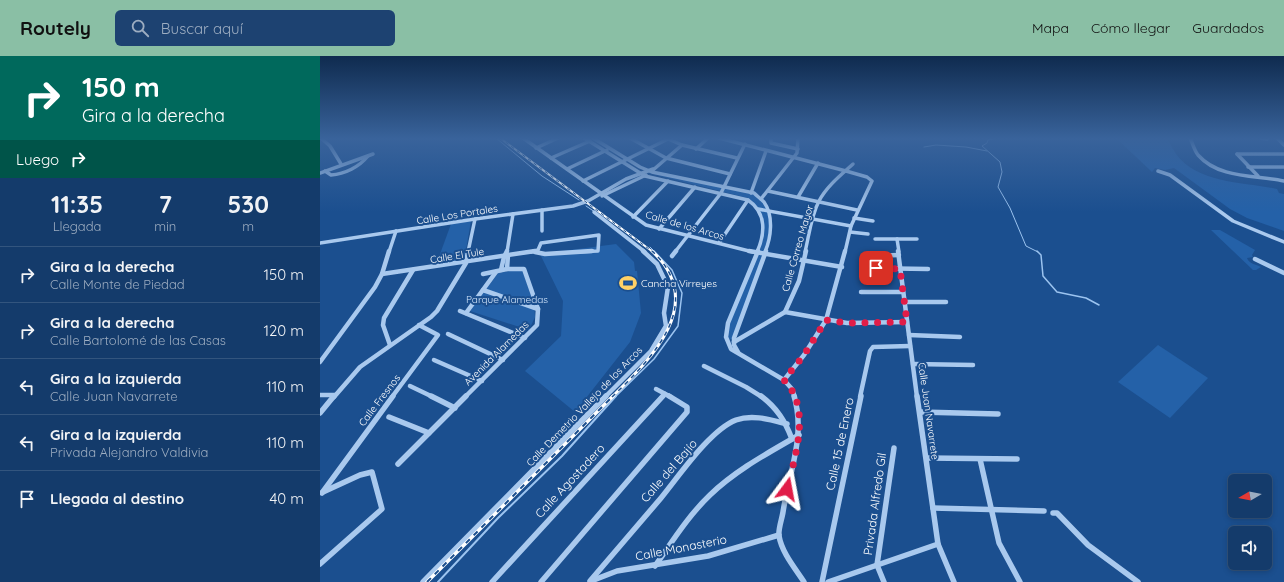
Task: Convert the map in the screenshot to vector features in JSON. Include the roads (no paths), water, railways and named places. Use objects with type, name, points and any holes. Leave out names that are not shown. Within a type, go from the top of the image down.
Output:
[{"type":"street","points":[[320,173],[346,163]]},
{"type":"street","points":[[325,170],[331,175],[338,174],[361,163]]},
{"type":"street","name":"Calle de los Arcos","points":[[558,163],[646,225],[756,253],[842,267]]},
{"type":"street","points":[[567,169],[581,163]]},
{"type":"street","points":[[583,181],[621,163]]},
{"type":"street","points":[[623,163],[645,176],[748,200],[758,209],[763,224],[762,239],[728,323],[726,332],[729,346],[739,354],[784,380],[792,388],[799,414],[799,435],[784,503],[779,535],[784,550],[804,582]]},
{"type":"street","points":[[633,163],[647,170],[756,194],[761,199],[767,210],[770,222],[770,235],[742,312],[734,342],[739,354]]},
{"type":"street","name":"Calle Los Portales","points":[[601,194],[645,176],[661,163]]},
{"type":"street","points":[[684,163],[730,174]]},
{"type":"street","points":[[672,256],[721,193],[735,163]]},
{"type":"street","points":[[751,193],[762,163]]},
{"type":"street","points":[[761,199],[789,163]]},
{"type":"street","points":[[784,380],[804,355],[826,320],[842,267],[851,226],[857,210],[872,181],[867,177],[846,170],[813,163]]},
{"type":"street","points":[[1208,163],[1240,175],[1258,176],[1284,181]]},
{"type":"street","points":[[1244,163],[1258,176]]},
{"type":"street","points":[[798,197],[818,164]]},
{"type":"street","name":"Calle Correo Mayor","points":[[785,312],[799,281],[813,219],[819,201],[831,185],[853,164]]},
{"type":"street","points":[[1248,167],[1284,167]]},
{"type":"street","name":"Calle Los Portales","points":[[320,244],[475,219],[577,205],[588,202],[647,170]]},
{"type":"street","points":[[1158,171],[1170,175],[1233,221],[1284,242]]},
{"type":"street","points":[[633,217],[668,181]]},
{"type":"street","points":[[659,228],[695,187]]},
{"type":"street","points":[[768,191],[857,210]]},
{"type":"street","points":[[719,243],[748,200]]},
{"type":"street","points":[[758,209],[851,226]]},
{"type":"street","points":[[542,210],[542,231]]},
{"type":"street","name":"Calle Demetrio Vallejo de los Arcos","points":[[423,582],[651,351],[666,326],[664,313],[668,287],[657,264],[648,255],[594,212]]},
{"type":"street","points":[[507,269],[507,256],[513,214]]},
{"type":"street","points":[[854,218],[873,221]]},
{"type":"street","points":[[320,412],[360,367],[437,311],[466,262],[475,219]]},
{"type":"street","points":[[320,362],[375,287],[382,274],[396,232]]},
{"type":"street","points":[[850,232],[868,234]]},
{"type":"street","name":"Calle El Tule","points":[[382,274],[535,252],[545,254],[598,251],[599,235],[541,243],[538,250],[535,252]]},
{"type":"street","points":[[875,238],[917,239]]},
{"type":"street","name":"Calle Juan Navarrete","points":[[897,239],[904,302],[938,544],[954,582]]},
{"type":"street","points":[[870,256],[899,255]]},
{"type":"street","points":[[466,313],[498,271],[507,256]]},
{"type":"street","points":[[1255,259],[1284,273]]},
{"type":"street","points":[[863,268],[928,269]]},
{"type":"street","points":[[483,274],[507,269],[524,269],[538,309]]},
{"type":"street","points":[[390,345],[383,325],[384,318],[413,270]]},
{"type":"street","points":[[483,290],[538,309]]},
{"type":"street","points":[[862,292],[903,292]]},
{"type":"street","points":[[904,302],[946,302]]},
{"type":"street","name":"Avenida Alamedas","points":[[398,464],[537,325],[538,309]]},
{"type":"street","points":[[460,311],[525,338]]},
{"type":"street","points":[[734,342],[785,312],[847,323],[907,322]]},
{"type":"street","name":"Calle Fresnos","points":[[321,493],[438,335],[419,325]]},
{"type":"street","points":[[448,334],[503,360]]},
{"type":"street","points":[[909,335],[960,337]]},
{"type":"street","name":"Calle 15 de Enero","points":[[822,582],[870,351],[873,347],[877,346],[910,346]]},
{"type":"street","points":[[434,360],[482,381]]},
{"type":"street","points":[[913,364],[974,365]]},
{"type":"street","points":[[704,366],[745,387],[765,400],[781,414],[787,424],[792,439]]},
{"type":"street","points":[[410,386],[455,408]]},
{"type":"street","points":[[541,582],[687,412],[687,407],[656,389]]},
{"type":"street","points":[[320,394],[335,395]]},
{"type":"street","name":"Calle Agostadero","points":[[492,582],[665,394]]},
{"type":"street","points":[[920,412],[998,414]]},
{"type":"street","points":[[389,417],[429,434]]},
{"type":"street","name":"Calle del Bajío","points":[[589,582],[697,455],[727,425],[750,417],[787,424]]},
{"type":"street","points":[[655,566],[700,505],[720,486],[731,477],[799,435]]},
{"type":"street","name":"Privada Alfredo Gil","points":[[877,564],[894,448]]},
{"type":"street","points":[[927,458],[1017,459]]},
{"type":"street","points":[[980,459],[999,543],[1020,582]]},
{"type":"street","points":[[320,564],[382,509],[372,472],[360,475],[321,493]]},
{"type":"street","points":[[933,508],[1044,511]]},
{"type":"street","points":[[1053,513],[1057,513],[1088,545],[1138,582]]},
{"type":"street","name":"Calle Monasterio","points":[[589,582],[617,571],[655,566],[708,556],[779,535]]},
{"type":"street","points":[[828,582],[938,544]]},
{"type":"street","points":[[877,564],[884,582]]},
{"type":"waterway","points":[[526,163],[542,176],[579,200]]},
{"type":"waterway","points":[[1000,163],[1002,172],[998,187],[1010,208],[1026,246],[1038,252]]},
{"type":"waterway","points":[[586,206],[595,212]]},
{"type":"waterway","points":[[650,247],[654,251]]},
{"type":"waterway","points":[[616,396],[654,359],[678,326],[682,293],[672,270],[654,251]]},
{"type":"waterway","points":[[1038,252],[1041,255],[1043,276],[1057,292],[1086,298],[1099,305]]},
{"type":"waterway","points":[[438,582],[498,518],[562,456],[616,396]]},
{"type":"railway","points":[[533,163],[653,252]]},
{"type":"railway","points":[[612,397],[628,382],[657,347],[668,329],[674,310],[675,290],[668,271],[653,252]]},
{"type":"railway","points":[[427,582],[612,397]]},
{"type":"place","name":"Cancha Virreyes","points":[[628,283]]},
{"type":"park label","name":"Parque Alamedas","points":[[507,299]]}]
